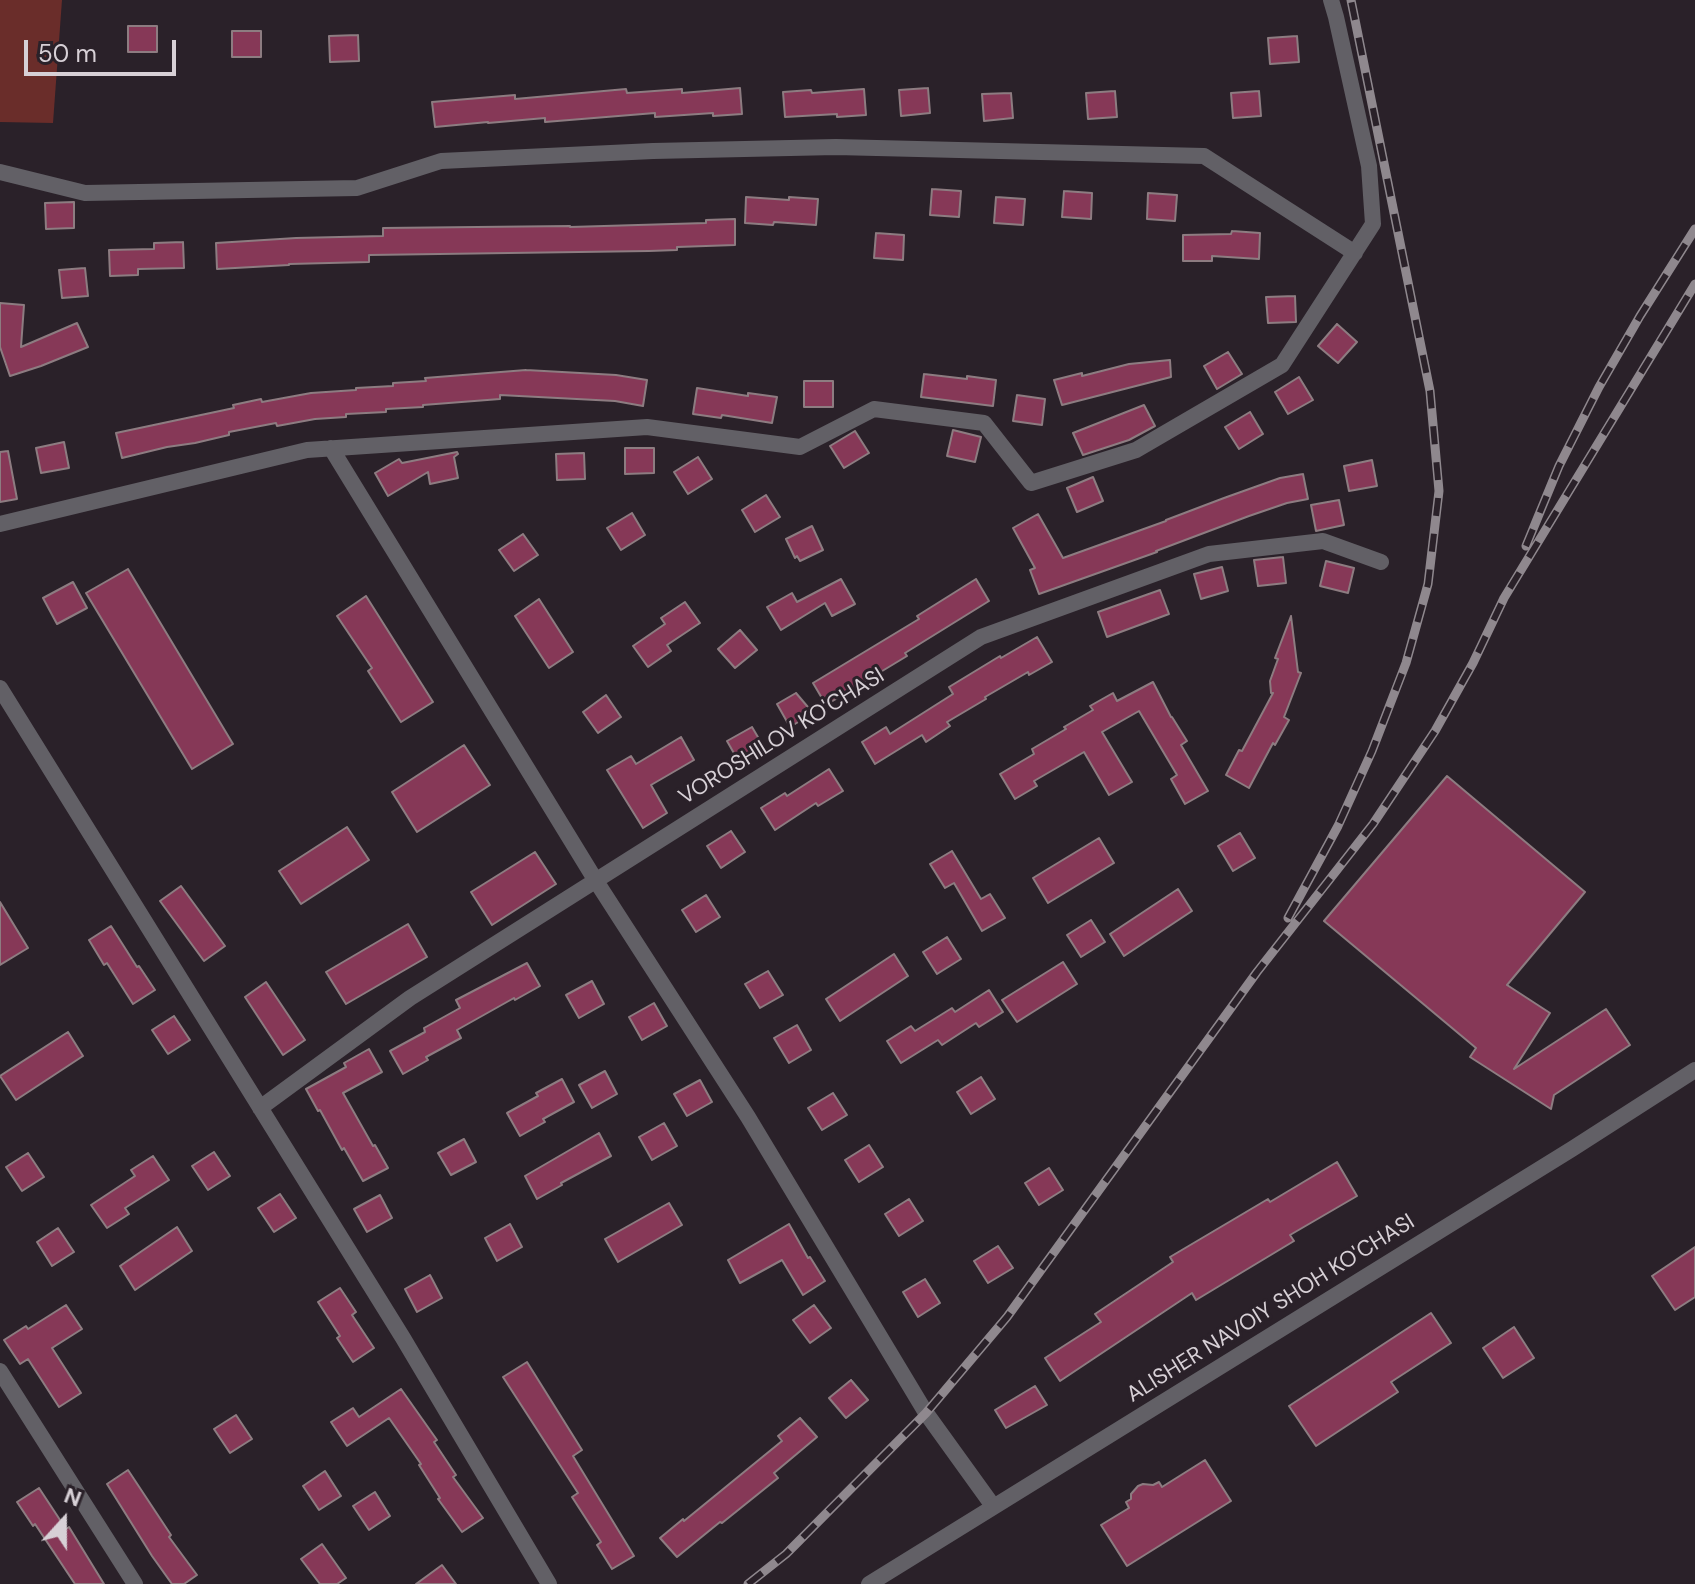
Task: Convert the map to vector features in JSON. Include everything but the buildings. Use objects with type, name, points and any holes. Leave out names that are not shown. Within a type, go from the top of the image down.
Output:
[{"type":"street","points":[[0,524],[307,450],[647,427],[800,447],[874,409],[984,423],[1031,483],[1136,450],[1282,365],[1373,224],[1369,166],[1331,0]]},
{"type":"street","points":[[0,172],[85,193],[357,188],[441,161],[653,151],[836,147],[1204,156],[1355,253]]},
{"type":"street","points":[[331,448],[596,881],[748,1117],[926,1413],[993,1506]]},
{"type":"street","name":"VOROSHILOV KO'CHASI","points":[[260,1108],[410,998],[981,637],[1209,554],[1323,541],[1381,562]]},
{"type":"street","points":[[0,688],[403,1338],[549,1584]]},
{"type":"street","name":"ALISHER NAVOIY SHOH KO'CHASI","points":[[869,1584],[1695,1070]]},
{"type":"street","points":[[0,1371],[135,1584]]},
{"type":"shaded area","points":[[0,0],[62,0],[53,123],[0,122]]},
{"type":"railway","points":[[1288,918],[1338,826],[1372,751],[1406,663],[1428,584],[1439,491],[1430,391],[1351,0]]},
{"type":"railway","points":[[1526,546],[1559,466],[1599,387],[1695,229]]},
{"type":"railway","points":[[748,1584],[786,1554],[926,1413],[1007,1317],[1257,972],[1373,824],[1435,731],[1473,663],[1504,598],[1695,284]]}]
